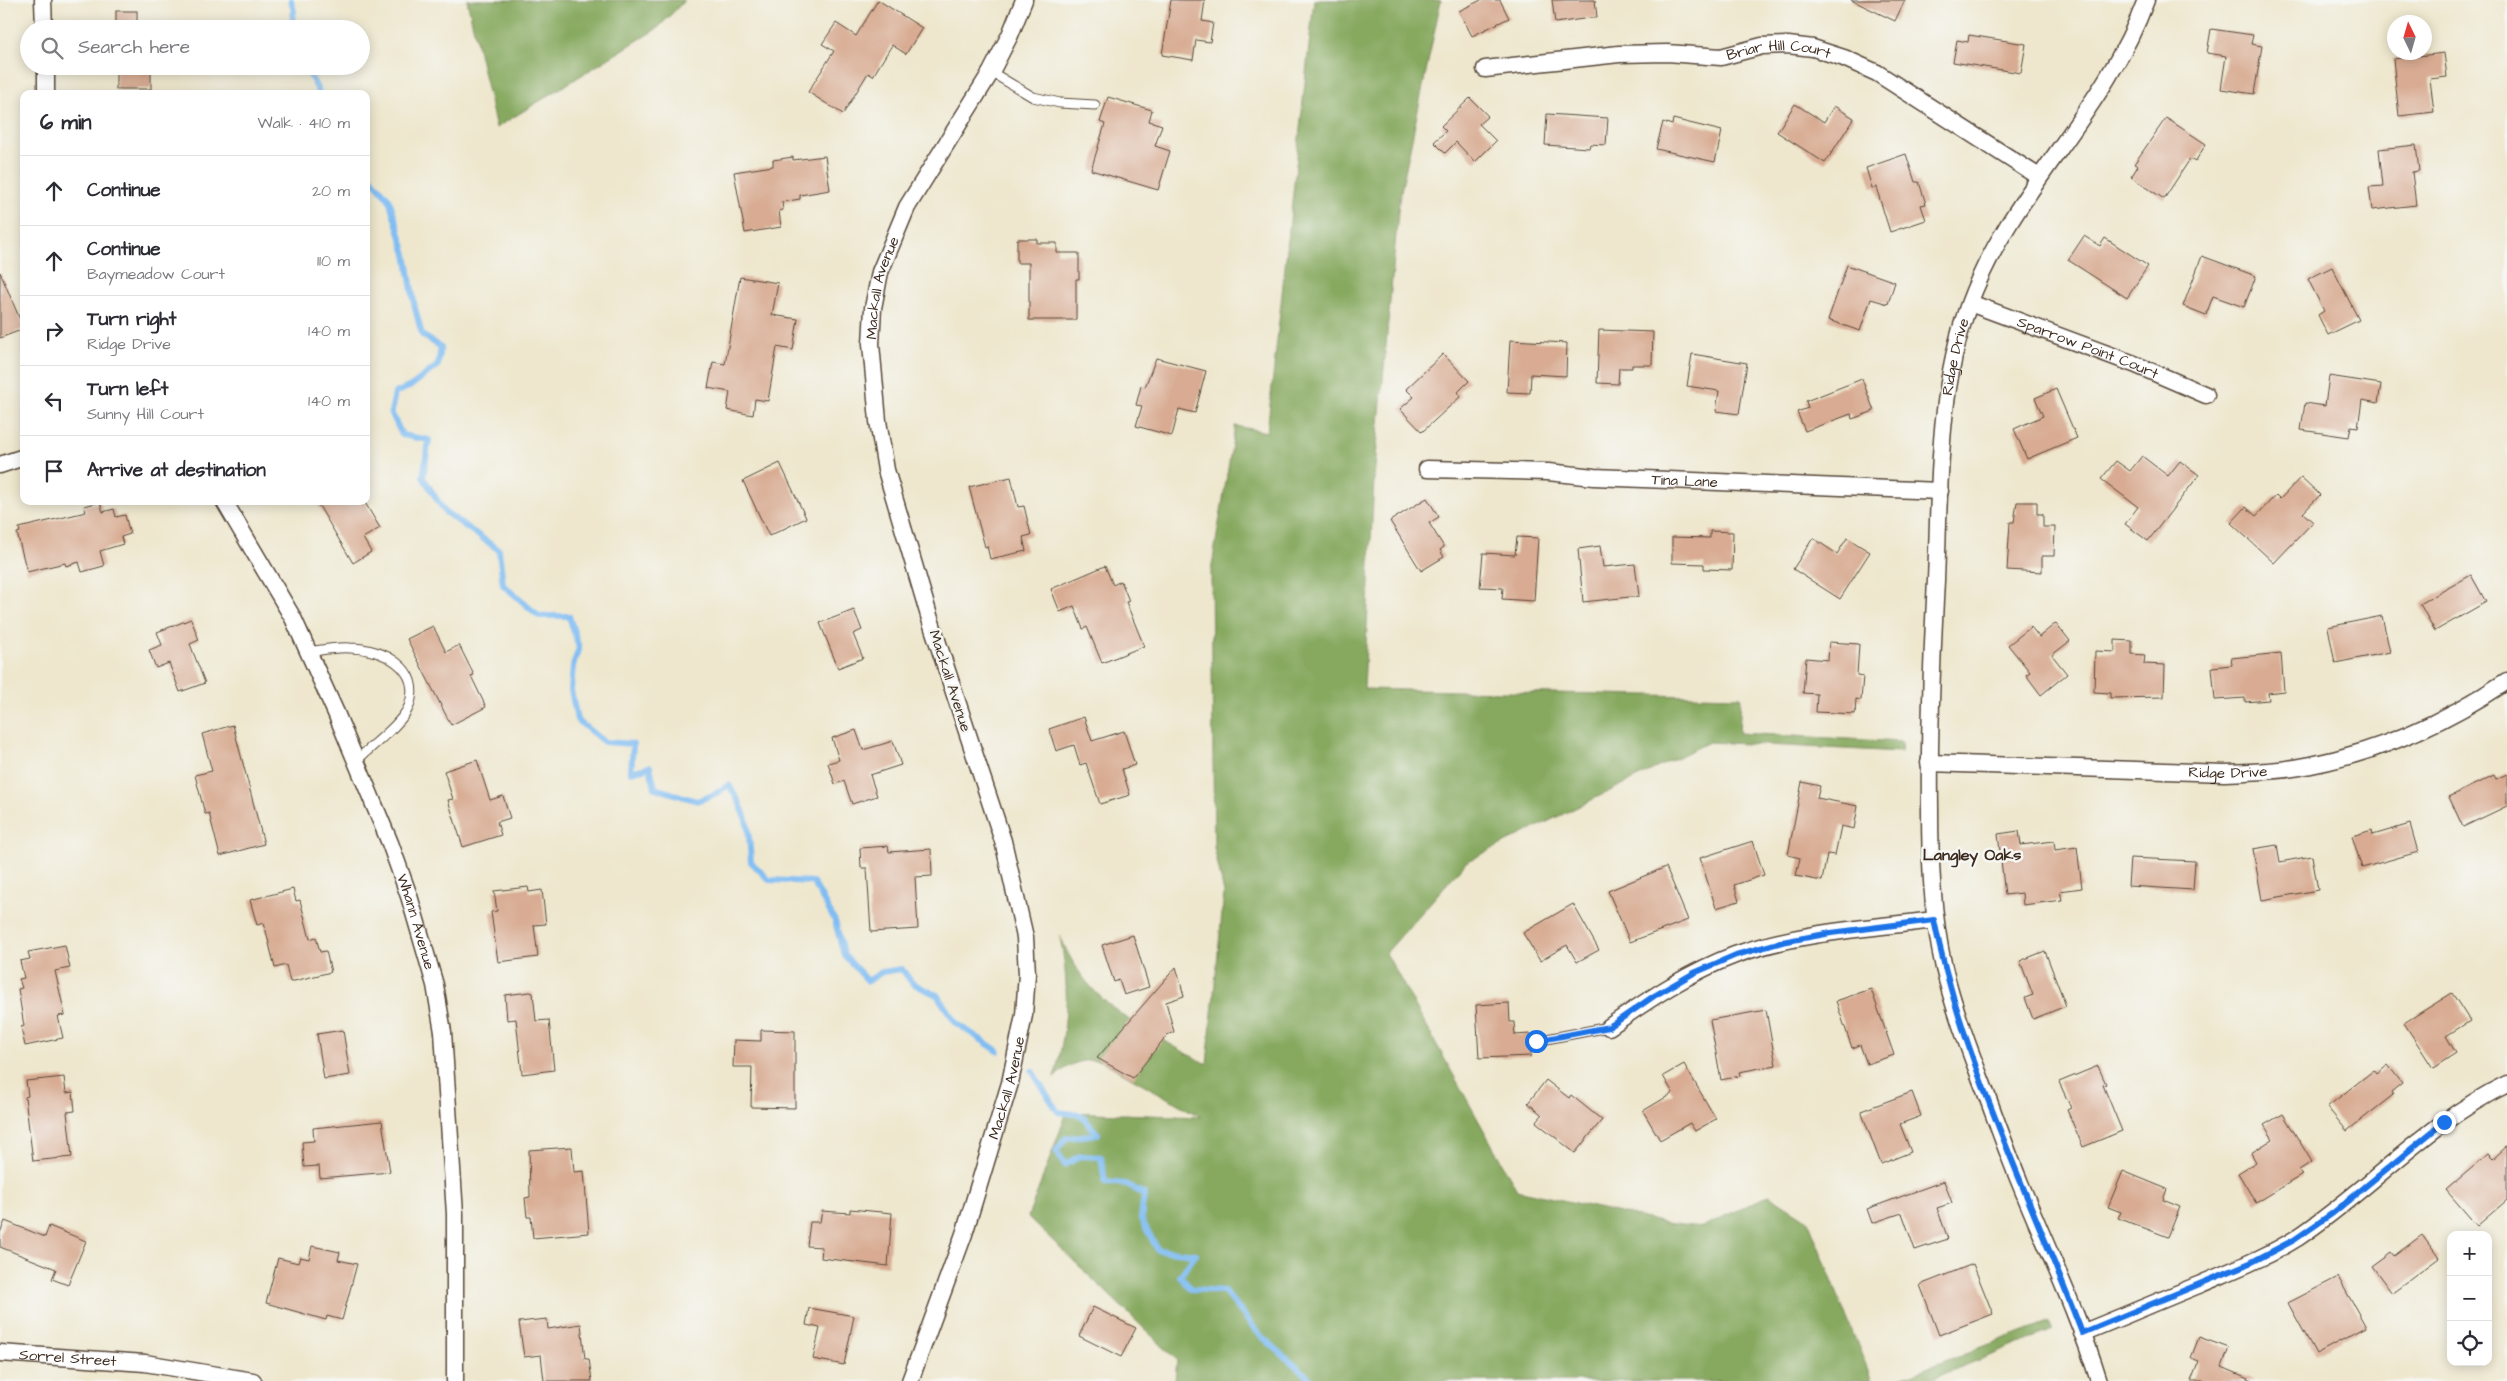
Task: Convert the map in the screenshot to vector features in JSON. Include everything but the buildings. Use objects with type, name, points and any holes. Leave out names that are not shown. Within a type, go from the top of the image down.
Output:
[{"type":"street","points":[[43,0],[44,20]]},
{"type":"street","name":"Mackall Avenue","points":[[910,1381],[964,1234],[1010,1083],[1024,1015],[1027,974],[1025,937],[1019,901],[1003,841],[930,619],[886,470],[878,421],[871,344],[873,308],[880,272],[907,207],[991,72],[1010,35],[1024,0]]},
{"type":"street","name":"Ridge Drive","points":[[2100,1381],[2018,1180],[1970,1052],[1944,969],[1934,920],[1930,868],[1929,716],[1942,437],[1948,380],[1955,349],[1970,303],[1989,258],[2006,227],[2083,116],[2114,67],[2139,19],[2146,0]]},
{"type":"street","name":"Briar Hill Court","points":[[1484,69],[1619,54],[1667,53],[1721,57],[1762,46],[1788,45],[1813,48],[1844,58],[1877,73],[2039,177]]},
{"type":"street","points":[[46,75],[46,90]]},
{"type":"street","name":"Sparrow Point Court","points":[[1970,303],[2134,364],[2206,395]]},
{"type":"street","points":[[0,465],[20,458]]},
{"type":"street","name":"Tina Lane","points":[[1427,469],[1940,491]]},
{"type":"street","name":"Whann Avenue","points":[[226,505],[261,561],[292,618],[356,761],[387,835],[409,896],[435,985],[443,1032],[456,1214],[455,1381]]},
{"type":"street","name":"Ridge Drive","points":[[1929,763],[2224,773],[2270,771],[2310,766],[2357,755],[2397,740],[2443,719],[2507,681]]},
{"type":"street","points":[[1609,1027],[1654,996],[1694,973],[1736,955],[1782,942],[1821,935],[1934,920]]},
{"type":"street","points":[[2082,1333],[2250,1263],[2294,1240],[2333,1213],[2444,1122],[2483,1096],[2507,1084]]},
{"type":"street","name":"Sorrel Street","points":[[0,1353],[145,1363],[253,1381]]},
{"type":"lane","points":[[991,72],[1033,97],[1060,103],[1095,105]]},
{"type":"lane","points":[[308,652],[351,648],[378,653],[402,665],[411,684],[409,707],[390,730],[356,761]]},
{"type":"lane","points":[[1536,1041],[1609,1027]]},
{"type":"green space","points":[[467,0],[685,0],[658,28],[496,128]]},
{"type":"green space","points":[[1314,0],[1441,0],[1399,201],[1374,479],[1364,689],[1741,697],[1739,733],[1902,742],[1901,752],[1709,742],[1466,862],[1386,953],[1517,1190],[1665,1223],[1702,1227],[1769,1195],[1808,1220],[1872,1381],[1175,1381],[1177,1360],[1028,1217],[1067,1112],[1201,1117],[1102,1061],[1088,1060],[1076,1063],[1054,1078],[1065,1025],[1066,1008],[1065,973],[1060,936],[1078,971],[1101,998],[1145,1030],[1207,1064],[1224,893],[1214,847],[1211,572],[1235,426],[1267,432]]},
{"type":"green space","points":[[2048,1322],[2052,1331],[1926,1381],[1892,1381]]},
{"type":"waterway","points":[[291,0],[294,11],[292,20]]},
{"type":"waterway","points":[[310,75],[318,90]]},
{"type":"waterway","points":[[370,177],[389,199],[406,254],[415,308],[422,335],[441,347],[438,365],[411,386],[395,393],[391,412],[402,435],[429,440],[423,477],[445,512],[499,550],[503,585],[539,616],[569,616],[579,648],[573,666],[571,690],[577,720],[604,742],[633,744],[631,772],[650,767],[655,788],[697,801],[715,794],[729,785],[744,813],[751,862],[769,880],[813,882],[835,921],[844,955],[868,981],[882,972],[902,969],[912,983],[937,995],[956,1023],[998,1051]]},
{"type":"waterway","points":[[1032,1071],[1058,1112],[1081,1115],[1098,1134],[1066,1138],[1056,1151],[1065,1165],[1080,1156],[1101,1157],[1105,1182],[1125,1184],[1144,1194],[1141,1219],[1158,1250],[1196,1254],[1180,1276],[1191,1289],[1224,1291],[1260,1335],[1313,1381]]},
{"type":"district","name":"Langley Oaks","points":[[1972,855]]},
{"type":"route","points":[[1536,1041],[1609,1027],[1654,996],[1694,973],[1736,955],[1782,942],[1831,933],[1934,920],[1944,969],[1970,1052],[2018,1180],[2082,1333],[2250,1263],[2294,1240],[2333,1213],[2444,1122]]}]
